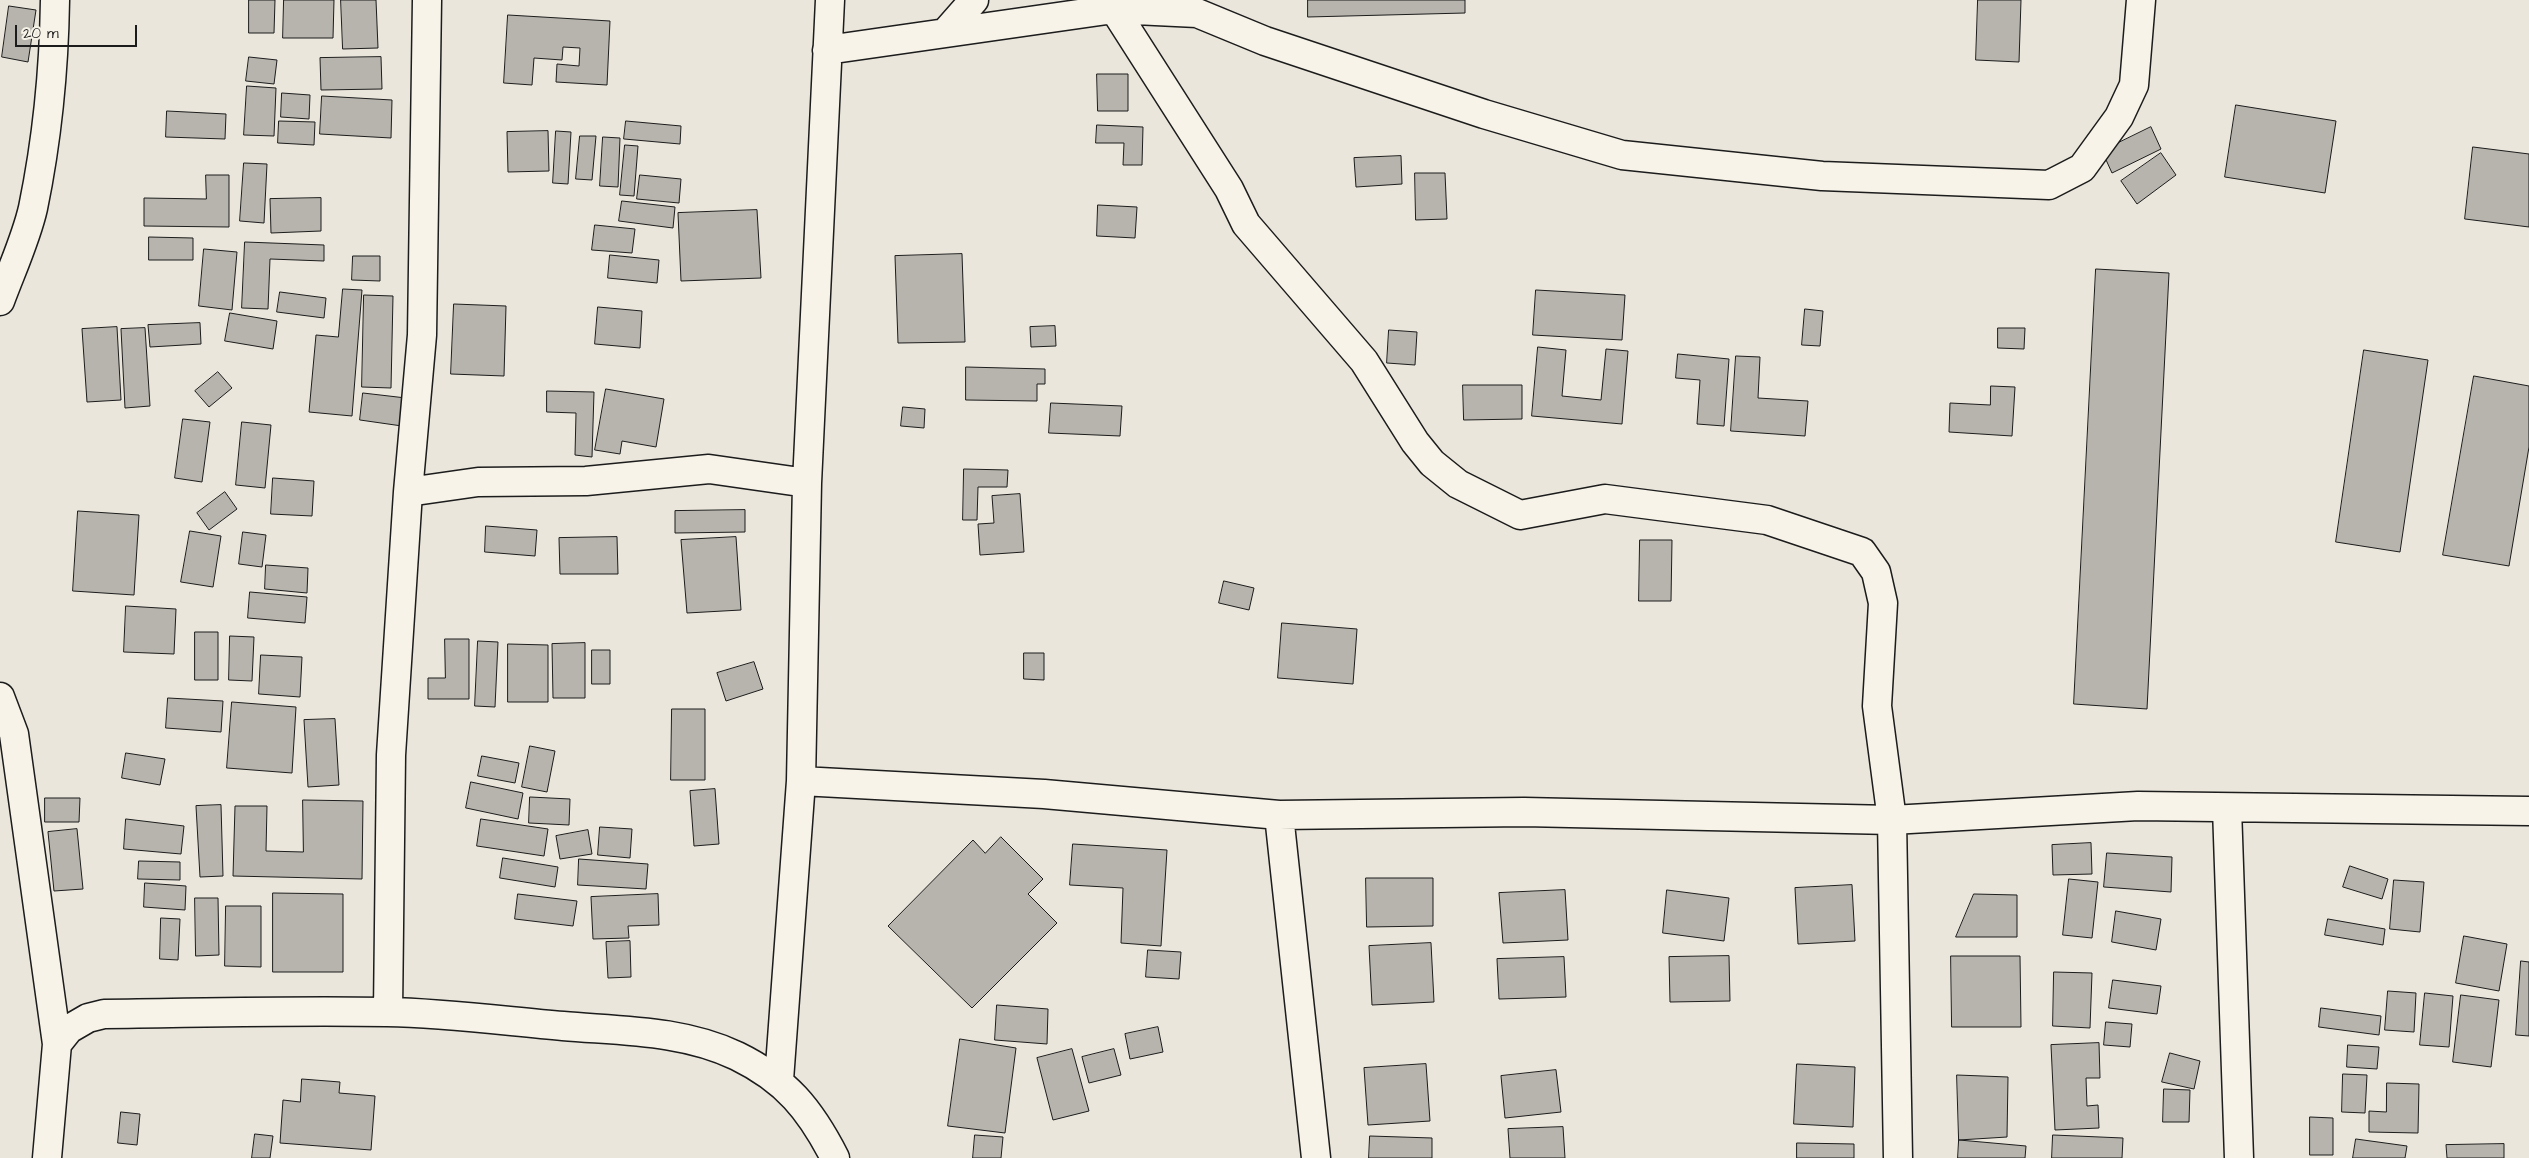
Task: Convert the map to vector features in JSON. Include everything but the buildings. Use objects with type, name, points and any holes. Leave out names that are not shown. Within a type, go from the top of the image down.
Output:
[{"type":"street","points":[[0,301],[32,210],[48,119],[54,48],[55,0]]},
{"type":"street","points":[[388,1012],[391,755],[408,492],[422,335],[426,0]]},
{"type":"street","points":[[779,1080],[801,781],[807,483],[830,0]]},
{"type":"street","points":[[945,33],[974,0]]},
{"type":"street","points":[[827,50],[1114,9],[1197,13],[1265,41],[1475,111],[1622,155],[1822,176],[2048,185],[2082,168],[2119,116],[2134,85],[2140,0]]},
{"type":"street","points":[[1114,9],[1230,189],[1246,224],[1364,361],[1416,442],[1432,463],[1458,484],[1520,515],[1605,500],[1766,520],[1862,552],[1876,572],[1882,603],[1877,706],[1892,820],[1898,1158]]},
{"type":"street","points":[[408,492],[478,482],[586,482],[709,469],[807,483]]},
{"type":"street","points":[[0,697],[14,734],[57,1044],[47,1158]]},
{"type":"street","points":[[801,781],[1044,794],[1279,815],[1524,812],[1892,820],[2138,806],[2529,811]]},
{"type":"street","points":[[2227,808],[2238,1158]]},
{"type":"street","points":[[1279,815],[1316,1158]]},
{"type":"street","points":[[57,1044],[69,1029],[88,1018],[104,1014],[388,1012],[647,1032],[699,1042],[736,1056],[779,1080],[797,1098],[822,1134],[835,1158]]}]
